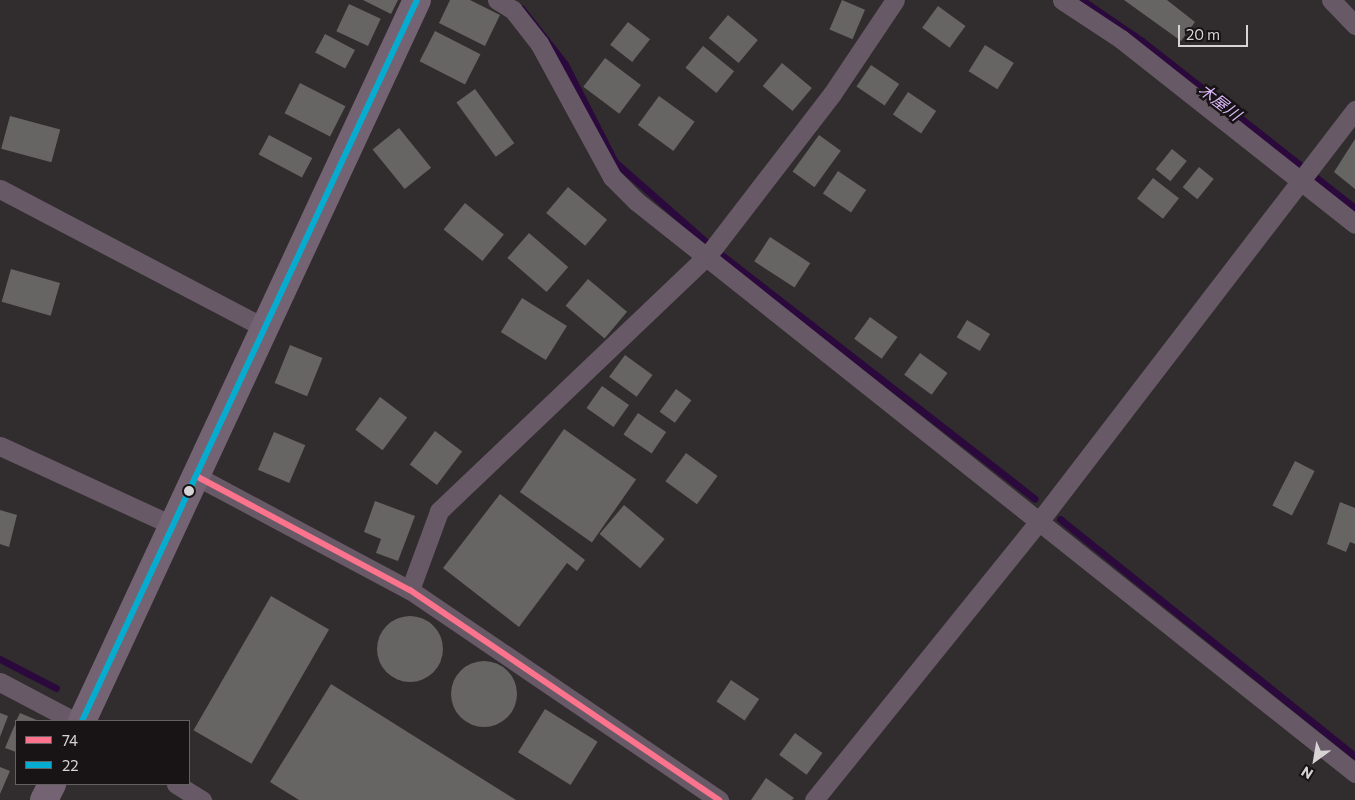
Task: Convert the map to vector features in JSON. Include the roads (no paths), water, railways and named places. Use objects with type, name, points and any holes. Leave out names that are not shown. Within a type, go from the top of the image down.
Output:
[{"type":"street","points":[[82,720],[198,477],[262,327],[417,0]]},
{"type":"street","points":[[498,0],[513,10],[539,43],[612,177],[636,201],[708,255],[1042,519],[1355,773]]},
{"type":"street","points":[[410,590],[439,511],[708,255],[832,94],[895,0]]},
{"type":"street","points":[[1062,0],[1120,39],[1308,176],[1355,224]]},
{"type":"street","points":[[1330,0],[1355,25]]},
{"type":"street","points":[[814,800],[1042,519],[1308,176],[1355,110]]},
{"type":"street","points":[[0,189],[262,327]]},
{"type":"street","points":[[0,446],[174,526]]},
{"type":"street","points":[[198,477],[410,590],[488,639],[719,800]]},
{"type":"street","points":[[0,682],[72,720]]},
{"type":"street","points":[[44,800],[52,785]]},
{"type":"street","points":[[178,785],[202,800]]},
{"type":"waterway","name":"木屋川","points":[[1082,0],[1142,41],[1355,208]]},
{"type":"waterway","points":[[521,8],[565,64],[615,162],[705,241]]},
{"type":"waterway","points":[[723,256],[1035,499]]},
{"type":"waterway","points":[[1060,519],[1355,756]]},
{"type":"waterway","points":[[0,659],[56,688]]}]
